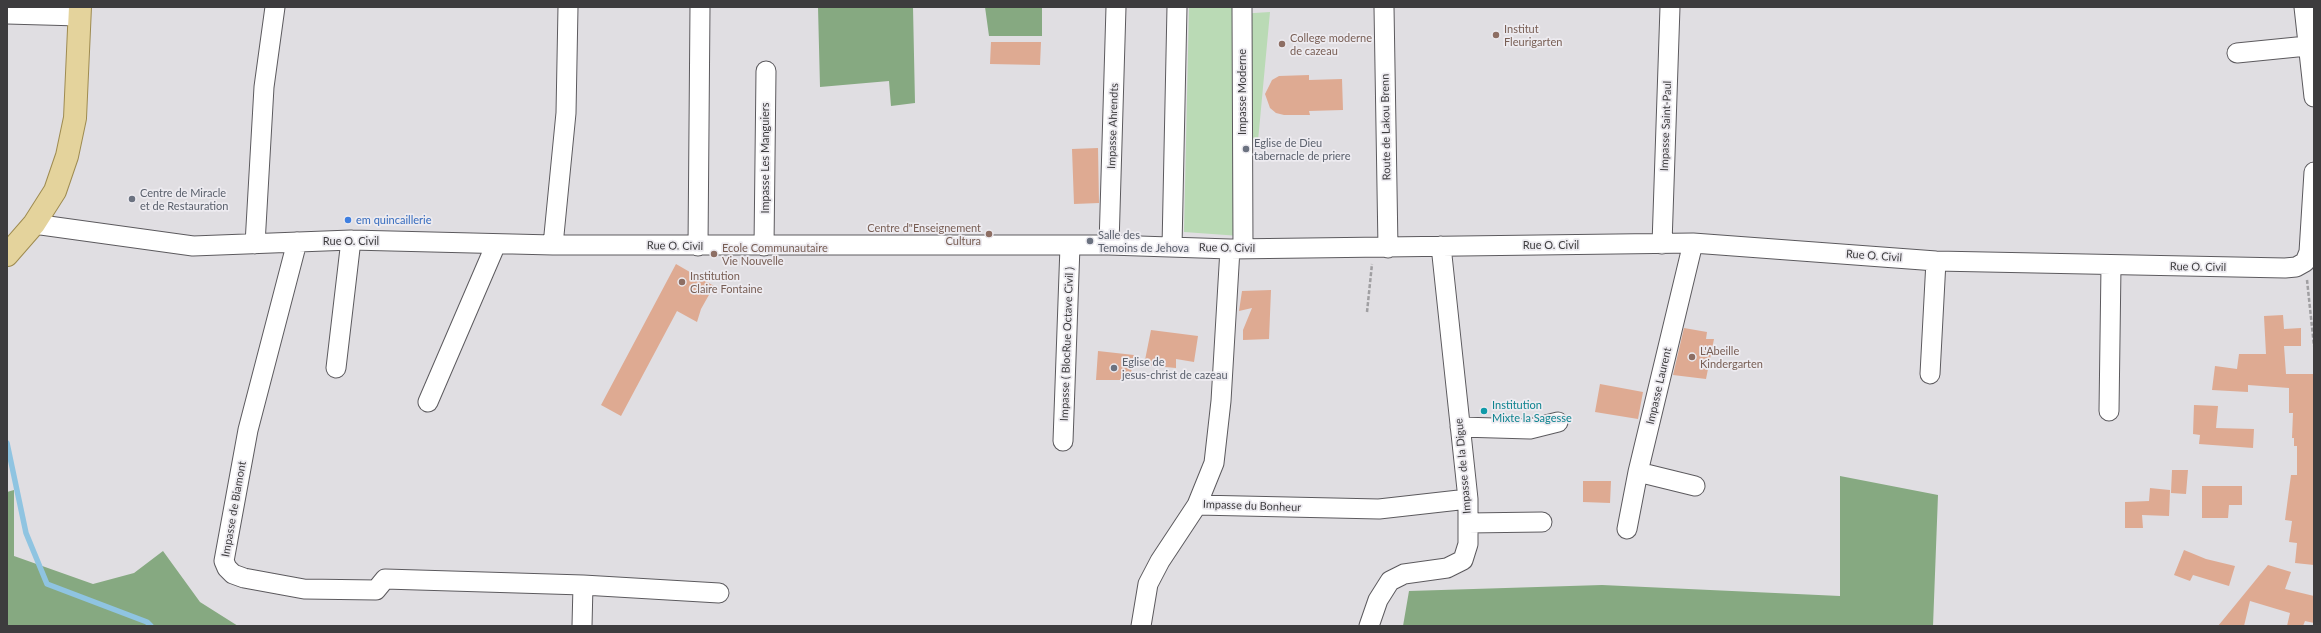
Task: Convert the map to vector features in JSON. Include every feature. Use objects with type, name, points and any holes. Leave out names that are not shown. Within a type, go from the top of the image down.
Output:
[{"type":"main road","points":[[7,255],[34,224],[55,191],[67,156],[75,118],[80,12]]},
{"type":"street","points":[[254,244],[264,87],[275,7]]},
{"type":"street","points":[[553,245],[566,113],[568,7]]},
{"type":"street","points":[[698,246],[700,7]]},
{"type":"street","name":"Impasse Ahrendts","points":[[1109,245],[1116,7]]},
{"type":"street","points":[[1172,247],[1177,7]]},
{"type":"street","name":"Impasse Moderne","points":[[1237,249],[1242,7]]},
{"type":"street","name":"Route de Lakou Brenn","points":[[1381,248],[1384,7]]},
{"type":"street","name":"Impasse Saint-Paul","points":[[1662,244],[1670,7]]},
{"type":"street","points":[[2304,7],[2314,97]]},
{"type":"street","points":[[7,14],[80,12]]},
{"type":"street","points":[[2237,53],[2308,46]]},
{"type":"street","name":"Impasse Les Manguiers","points":[[764,246],[766,71]]},
{"type":"street","points":[[2305,262],[2309,252],[2311,238],[2314,172]]},
{"type":"street","name":"Rue O. Civil","points":[[34,224],[193,246],[351,240],[553,245],[1109,245],[1237,249],[1693,243],[1936,261],[2111,266],[2285,268],[2296,266],[2305,262]]},
{"type":"street","points":[[336,368],[351,240]]},
{"type":"street","name":"Impasse de Biamont","points":[[297,242],[248,430],[224,561],[227,568],[233,574],[244,578],[304,589],[376,590],[385,579],[583,584]]},
{"type":"street","name":"Impasse Laurent","points":[[1627,529],[1638,472],[1693,243]]},
{"type":"street","points":[[428,402],[496,244]]},
{"type":"street","name":"Impasse ( BlocRue Octave Civil )","points":[[1063,441],[1070,246]]},
{"type":"street","name":"Impasse de la Digue","points":[[1369,626],[1378,600],[1390,581],[1404,574],[1447,568],[1463,560],[1468,544],[1468,499],[1441,246]]},
{"type":"street","name":"Impasse du Bonheur","points":[[1237,249],[1214,463],[1197,505],[1379,509],[1468,499]]},
{"type":"street","points":[[1930,374],[1936,261]]},
{"type":"street","points":[[2109,411],[2111,266]]},
{"type":"street","points":[[1460,428],[1530,429],[1558,422]]},
{"type":"street","points":[[1638,472],[1695,486]]},
{"type":"street","points":[[1141,626],[1148,584],[1160,561],[1197,505]]},
{"type":"street","points":[[1468,523],[1542,522]]},
{"type":"street","points":[[582,626],[583,584],[718,594]]},
{"type":"path","points":[[1367,312],[1381,248]]},
{"type":"path","points":[[2305,262],[2314,346]]},
{"type":"green space","points":[[818,7],[913,7],[915,103],[891,106],[889,81],[820,87]]},
{"type":"green space","points":[[985,7],[1042,7],[1042,36],[989,36]]},
{"type":"green space","points":[[1189,7],[1237,7],[1238,14],[1270,12],[1258,141],[1246,143],[1240,236],[1184,232]]},
{"type":"green space","points":[[1840,476],[1938,495],[1933,626],[1403,626],[1409,591],[1602,585],[1840,596]]},
{"type":"green space","points":[[14,490],[14,556],[93,584],[134,573],[163,551],[200,602],[238,626],[7,626],[7,492]]},
{"type":"building","points":[[991,42],[1041,42],[1040,65],[990,64]]},
{"type":"building","points":[[1309,75],[1309,80],[1342,79],[1343,110],[1309,111],[1310,115],[1284,115],[1276,113],[1270,108],[1265,94],[1272,80],[1279,76]]},
{"type":"building","points":[[1098,148],[1099,203],[1074,204],[1072,149]]},
{"type":"building","name":"Institution Claire Fontaine","points":[[676,264],[714,286],[701,309],[697,322],[677,311],[621,416],[601,405]]},
{"type":"building","points":[[1271,290],[1269,339],[1243,340],[1243,330],[1252,308],[1239,311],[1242,291]]},
{"type":"building","points":[[2283,315],[2284,329],[2301,328],[2301,346],[2284,346],[2286,374],[2314,374],[2314,565],[2295,563],[2297,543],[2289,542],[2292,521],[2285,520],[2291,475],[2297,475],[2297,446],[2294,446],[2294,438],[2292,438],[2293,413],[2289,413],[2289,388],[2248,385],[2248,392],[2212,390],[2215,366],[2237,369],[2239,354],[2266,354],[2264,316]]},
{"type":"building","name":"L'Abeille Kindergarten","points":[[1684,328],[1707,332],[1706,339],[1714,339],[1706,379],[1673,375]]},
{"type":"building","points":[[1151,330],[1198,336],[1194,362],[1176,359],[1176,368],[1144,365]]},
{"type":"building","name":"Eglise de jesus-christ de cazeau","points":[[1098,351],[1134,355],[1130,380],[1096,380]]},
{"type":"building","points":[[1600,384],[1643,392],[1638,419],[1595,412]]},
{"type":"building","points":[[2194,405],[2218,406],[2216,428],[2254,429],[2253,448],[2199,444],[2200,435],[2193,434]]},
{"type":"building","points":[[2172,470],[2188,470],[2186,494],[2171,493]]},
{"type":"building","points":[[1583,481],[1611,481],[1610,503],[1583,502]]},
{"type":"building","points":[[2202,486],[2242,486],[2242,505],[2229,505],[2228,518],[2202,518]]},
{"type":"building","points":[[2150,488],[2170,490],[2169,516],[2142,515],[2143,528],[2125,528],[2125,502],[2149,501]]},
{"type":"building","points":[[2184,550],[2206,559],[2235,566],[2229,586],[2193,575],[2190,581],[2174,575]]},
{"type":"building","points":[[2268,565],[2291,572],[2285,589],[2314,596],[2314,623],[2305,621],[2303,626],[2287,626],[2290,613],[2250,601],[2244,626],[2218,626]]},
{"type":"waterway","points":[[7,443],[26,533],[47,584],[147,622],[151,626]]},
{"type":"place","name":"Institut Fleurigarten","points":[[1496,35]]},
{"type":"place","name":"College moderne de cazeau","points":[[1282,44]]},
{"type":"place","name":"Eglise de Dieu tabernacle de priere","points":[[1246,149]]},
{"type":"place","name":"Centre de Miracle et de Restauration","points":[[132,199]]},
{"type":"place","name":"em quincaillerie","points":[[348,220]]},
{"type":"place","name":"Centre d\"Enseignement Cultura","points":[[989,234]]},
{"type":"place","name":"Salle des Temoins de Jehova","points":[[1090,241]]},
{"type":"place","name":"Ecole Communautaire Vie Nouvelle","points":[[714,254]]},
{"type":"place","name":"Institution Claire Fontaine","points":[[682,282]]},
{"type":"place","name":"L'Abeille Kindergarten","points":[[1692,357]]},
{"type":"place","name":"Eglise de jesus-christ de cazeau","points":[[1114,368]]},
{"type":"place","name":"Institution Mixte la Sagesse","points":[[1484,411]]}]
